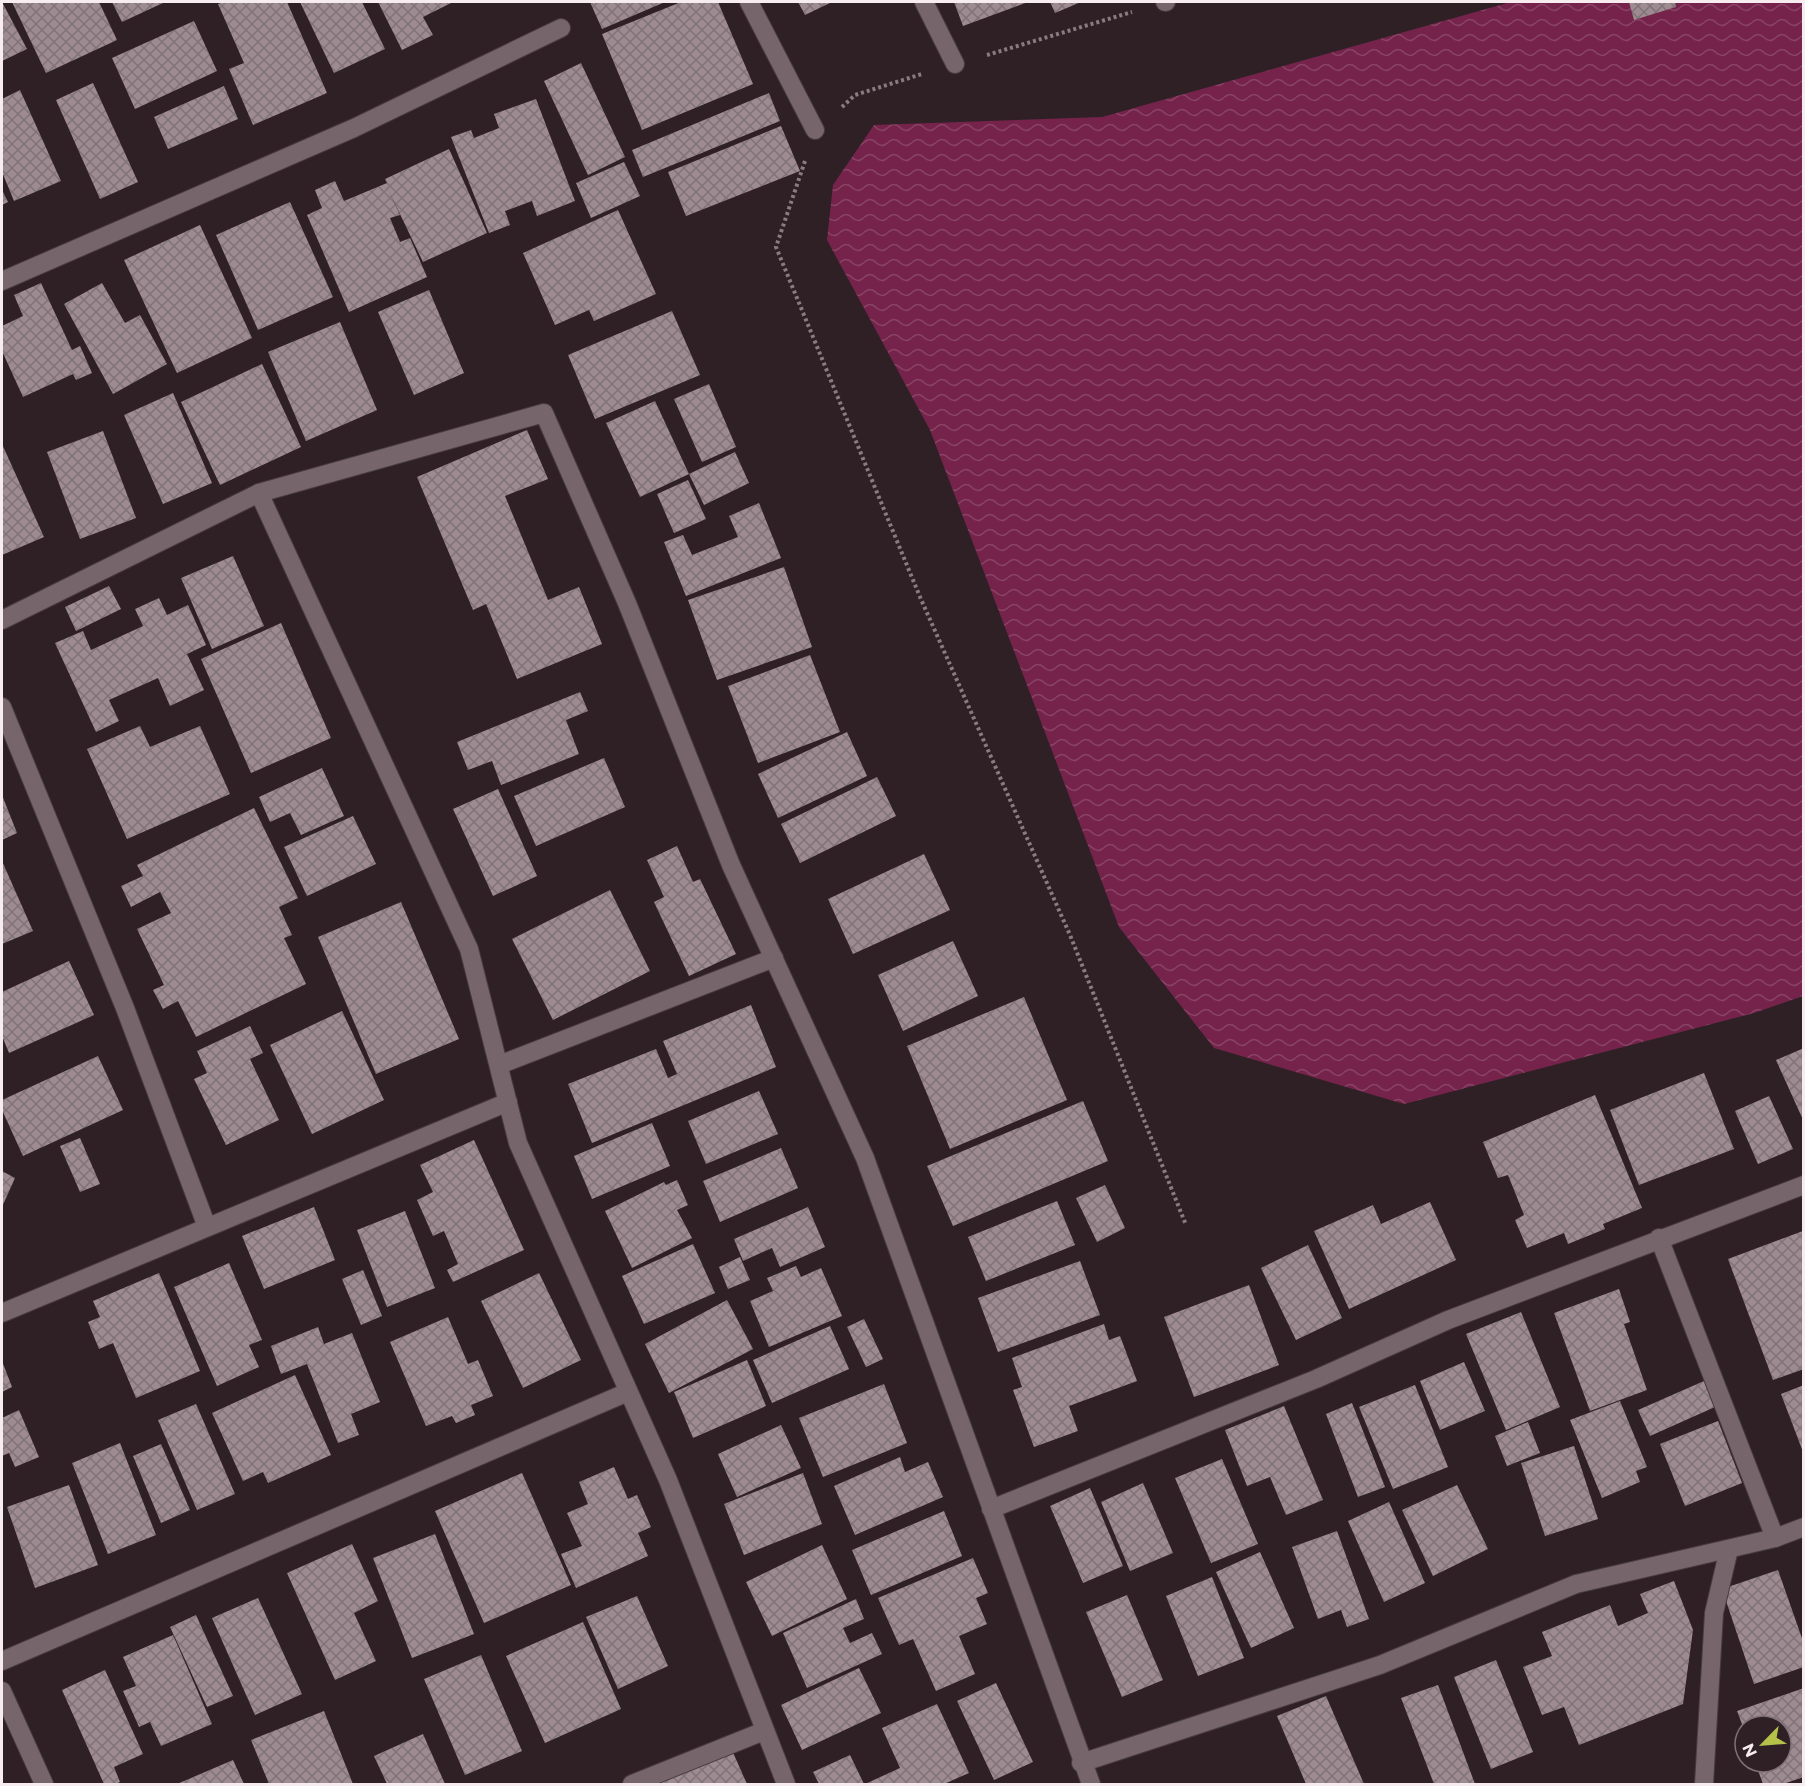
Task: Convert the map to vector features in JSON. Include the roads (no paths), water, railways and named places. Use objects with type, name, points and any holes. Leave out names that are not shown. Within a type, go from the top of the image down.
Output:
[{"type":"street","points":[[750,2],[816,130]]},
{"type":"street","points":[[924,2],[955,64]]},
{"type":"street","points":[[2,281],[354,128],[561,28]]},
{"type":"street","points":[[2,620],[259,493],[544,413],[627,603],[731,865],[865,1158],[1091,1785]]},
{"type":"street","points":[[259,493],[469,949],[518,1143],[668,1480],[786,1785]]},
{"type":"street","points":[[2,707],[125,1008],[207,1227]]},
{"type":"street","points":[[499,1065],[774,958]]},
{"type":"street","points":[[2,1313],[508,1102]]},
{"type":"street","points":[[991,1509],[1316,1379],[1448,1320],[1803,1185]]},
{"type":"street","points":[[1659,1238],[1775,1538]]},
{"type":"street","points":[[2,1661],[628,1392]]},
{"type":"street","points":[[1081,1762],[1380,1665],[1576,1584],[1775,1538],[1803,1527]]},
{"type":"street","points":[[1704,1785],[1714,1613],[1729,1549]]},
{"type":"street","points":[[2,1691],[44,1785]]},
{"type":"street","points":[[632,1785],[764,1731]]},
{"type":"water","points":[[1511,2],[1803,2],[1803,996],[1754,1013],[1404,1104],[1214,1048],[1119,927],[930,430],[827,240],[833,185],[874,125],[1102,117]]}]
